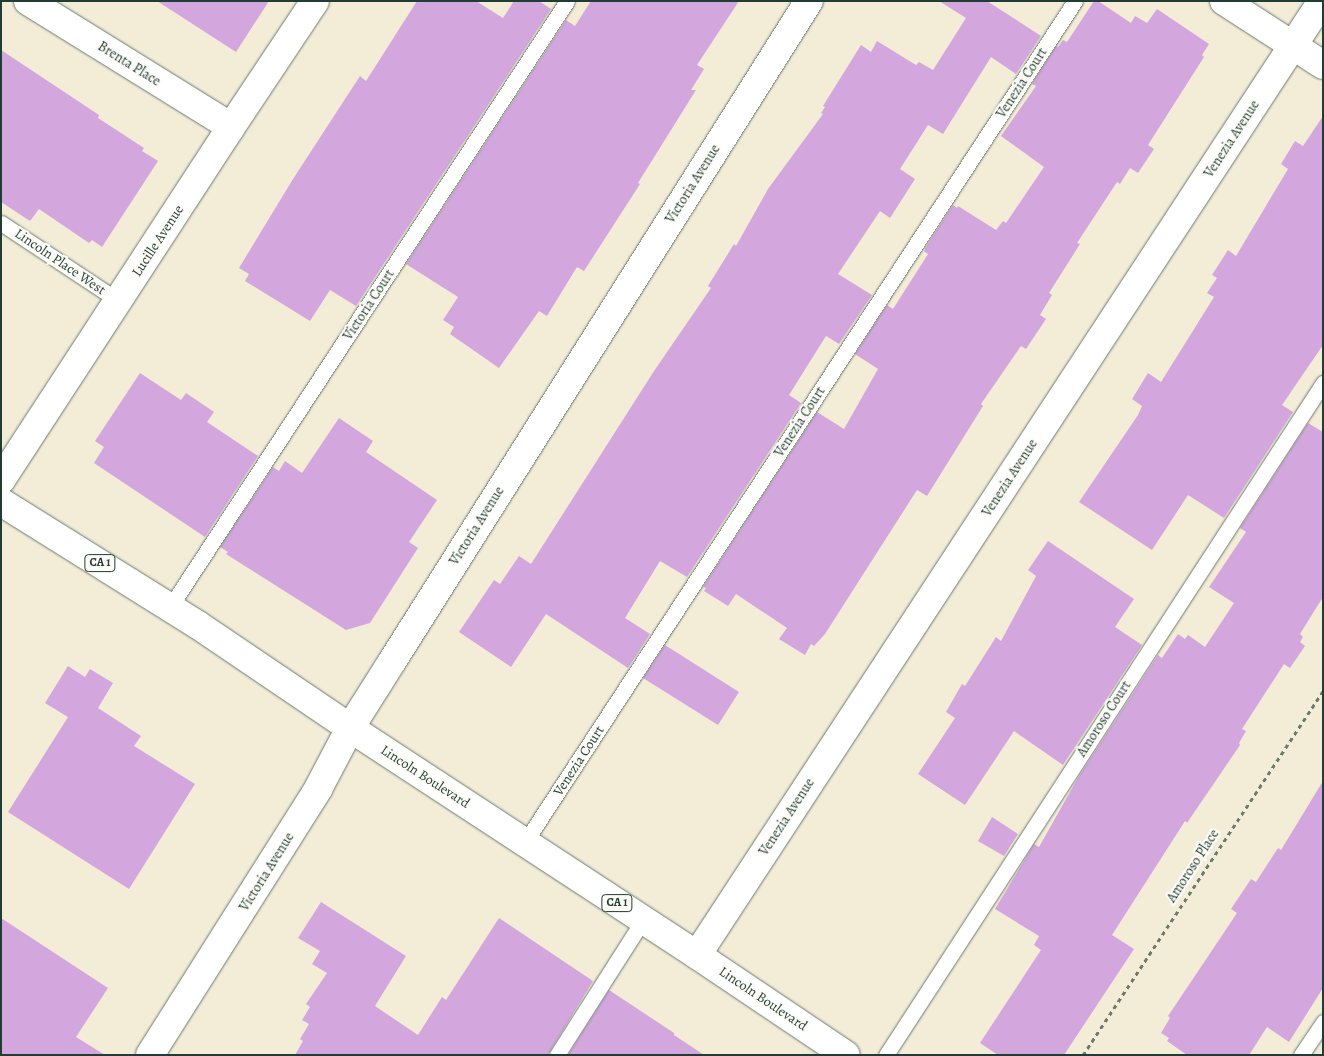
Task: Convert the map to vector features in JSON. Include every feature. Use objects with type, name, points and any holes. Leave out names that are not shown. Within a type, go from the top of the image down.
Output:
[{"type":"main road","name":"Brenta Place","points":[[28,1],[230,128]]},
{"type":"main road","name":"Lucille Avenue","points":[[1,480],[315,1]]},
{"type":"main road","points":[[1224,1],[1323,65]]},
{"type":"main road","name":"Venezia Avenue","points":[[697,955],[1322,1]]},
{"type":"main road","name":"Victoria Avenue","points":[[150,1055],[318,789],[350,728],[802,4]]},
{"type":"main road","name":"Lincoln Boulevard","points":[[1,502],[170,607],[846,1055]]},
{"type":"lane","name":"Victoria Court","points":[[170,607],[567,1]]},
{"type":"lane","name":"Venezia Court","points":[[525,842],[1075,1]]},
{"type":"lane","name":"Lincoln Place West","points":[[1,222],[119,301]]},
{"type":"lane","name":"Amoroso Court","points":[[886,1055],[1323,384]]},
{"type":"lane","points":[[557,1055],[643,920]]},
{"type":"lane","points":[[1301,1055],[1323,1022]]},
{"type":"path","name":"Amoroso Place","points":[[1083,1055],[1323,691]]},
{"type":"building","points":[[157,1],[269,1],[236,52]]},
{"type":"building","points":[[417,1],[476,1],[503,18],[514,1],[539,1],[551,9],[356,306],[330,290],[310,321],[245,281],[249,274],[239,268],[293,179],[360,76],[366,81]]},
{"type":"building","points":[[591,1],[739,1],[697,65],[704,69],[691,90],[696,90],[638,183],[640,184],[584,271],[577,267],[547,316],[539,311],[499,368],[450,334],[454,327],[443,320],[458,297],[406,264],[566,20],[575,26]]},
{"type":"building","points":[[939,1],[987,1],[1041,36],[1016,74],[991,57],[943,134],[928,125],[900,169],[915,179],[890,218],[880,211],[838,274],[872,295],[839,344],[826,336],[789,395],[801,403],[687,577],[660,561],[625,618],[650,634],[628,668],[546,614],[511,667],[459,632],[494,580],[500,584],[519,556],[531,564],[654,371],[711,288],[708,286],[734,244],[736,246],[768,189],[823,114],[821,113],[825,107],[823,106],[861,45],[871,52],[877,41],[916,65],[919,62],[933,70],[966,18]]},
{"type":"building","points":[[1094,1],[1098,1],[1131,23],[1135,16],[1147,23],[1157,9],[1209,44],[1202,55],[1204,57],[1148,145],[1154,149],[1138,173],[1130,168],[1120,184],[1117,182],[1077,243],[1080,244],[1049,293],[1052,295],[1040,315],[1046,319],[1026,349],[1021,346],[981,404],[983,406],[927,496],[917,490],[825,634],[814,646],[811,644],[805,655],[779,639],[787,628],[736,594],[728,606],[704,591],[706,588],[703,587],[817,412],[844,429],[878,369],[855,354],[887,305],[893,309],[928,254],[924,251],[927,245],[953,205],[957,208],[958,206],[996,230],[1003,221],[1006,223],[1044,167],[1001,136],[1036,86],[1032,84],[1056,46],[1058,47],[1063,40],[1067,42]]},
{"type":"building","points":[[1,50],[99,115],[98,118],[144,148],[142,151],[158,161],[102,247],[92,240],[89,243],[39,209],[30,221],[1,202]]},
{"type":"building","points":[[1323,116],[1323,345],[1282,405],[1293,412],[1224,518],[1188,495],[1152,550],[1079,502],[1138,415],[1142,406],[1132,399],[1148,373],[1161,382],[1214,297],[1207,293],[1217,278],[1212,275],[1228,250],[1236,256],[1288,169],[1281,164],[1295,141],[1303,146]]},
{"type":"building","points":[[140,373],[181,400],[186,393],[214,412],[207,422],[258,456],[205,537],[94,463],[104,447],[95,441]]},
{"type":"building","points":[[339,418],[373,441],[366,452],[437,500],[409,542],[418,548],[370,623],[346,630],[226,554],[228,552],[220,547],[273,467],[279,471],[285,461],[302,473]]},
{"type":"building","points":[[1308,423],[1323,432],[1323,597],[1300,634],[1303,637],[1300,642],[1305,646],[1290,668],[1284,664],[1242,729],[1246,731],[1239,743],[1240,745],[1187,823],[1185,821],[1112,935],[1134,949],[1064,1055],[998,1055],[980,1043],[1041,950],[1034,945],[1039,936],[995,909],[1034,844],[1039,847],[1079,776],[1158,655],[1162,658],[1178,634],[1185,639],[1188,635],[1205,647],[1234,603],[1209,587],[1246,532],[1240,528]]},
{"type":"building","points":[[1048,541],[1134,599],[1115,627],[1142,645],[1063,765],[1014,731],[965,805],[918,774],[955,718],[946,712],[962,684],[965,686],[996,637],[1001,641],[1036,576],[1028,570]]},
{"type":"building","points":[[665,645],[739,692],[718,725],[643,678]]},
{"type":"building","points":[[68,666],[85,677],[90,669],[113,683],[98,708],[141,736],[134,746],[195,784],[129,889],[8,812],[68,717],[45,703]]},
{"type":"building","points":[[1323,781],[1323,988],[1289,1042],[1267,1027],[1249,1055],[1187,1055],[1167,1041],[1169,1038],[1161,1033],[1170,1018],[1168,1016],[1237,913],[1231,909],[1251,879],[1256,882],[1278,848],[1281,850]]},
{"type":"building","points":[[992,817],[1018,834],[1004,856],[978,841]]},
{"type":"building","points":[[321,902],[406,956],[375,1006],[418,1035],[442,997],[446,1000],[499,918],[593,981],[548,1055],[295,1055],[303,1041],[300,1039],[309,1024],[302,1020],[310,1007],[306,1004],[327,973],[312,964],[320,951],[298,938]]},
{"type":"building","points":[[1,918],[108,988],[76,1037],[105,1055],[1,1055]]},
{"type":"building","points":[[609,990],[674,1033],[674,1035],[704,1055],[568,1055]]}]
